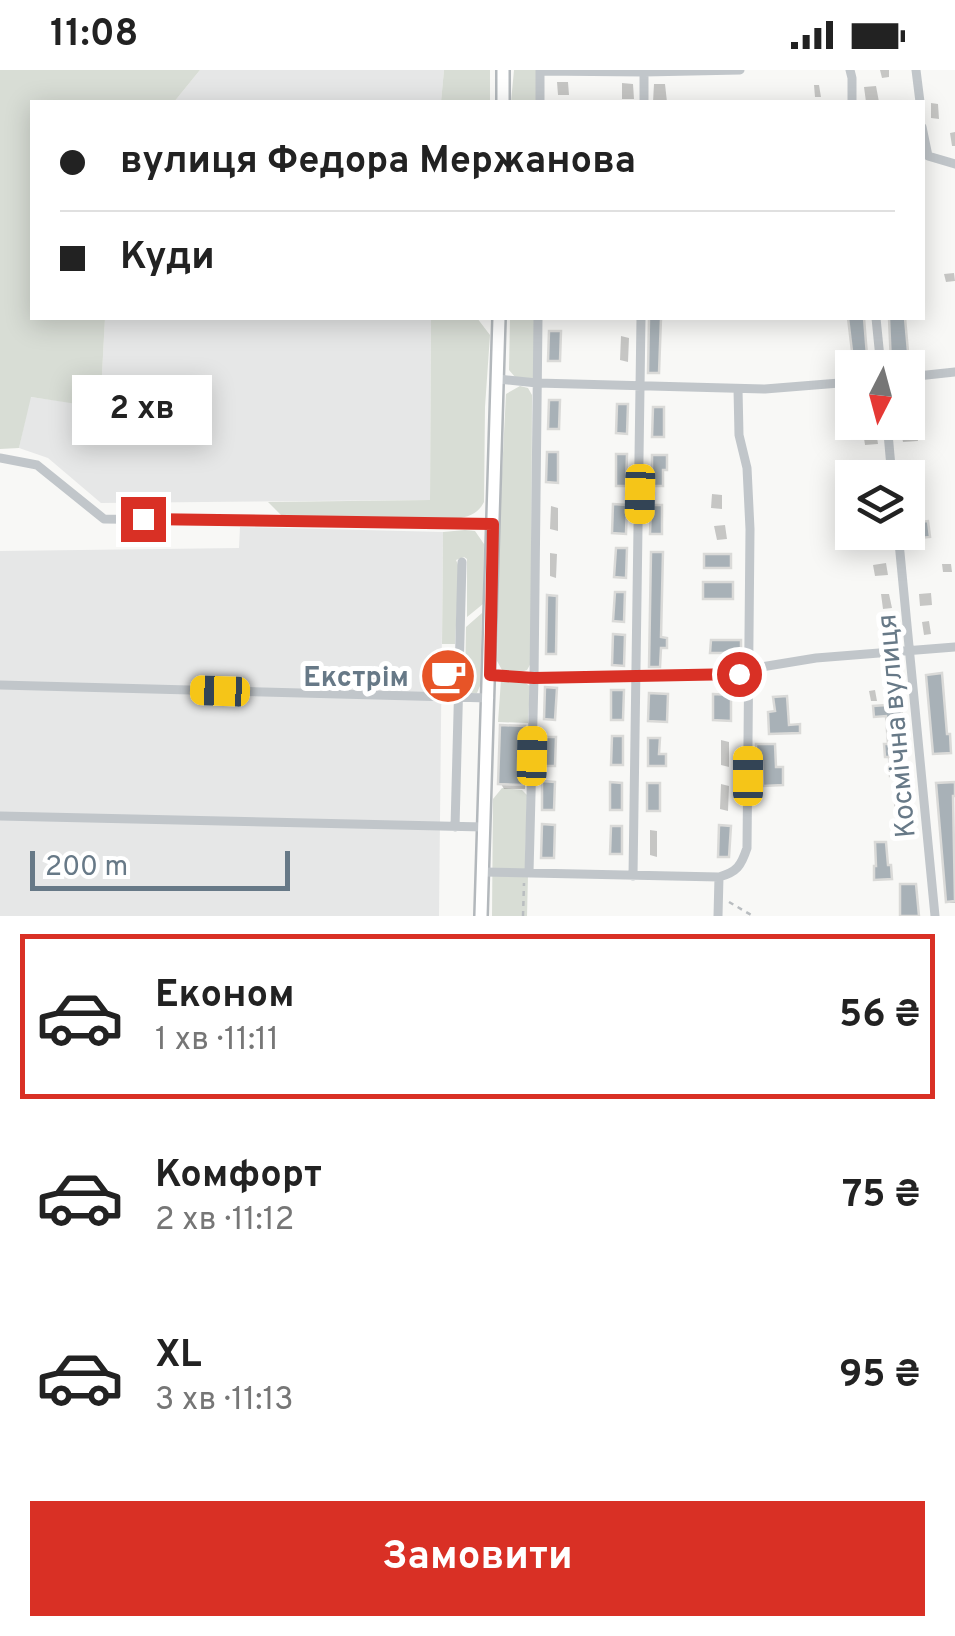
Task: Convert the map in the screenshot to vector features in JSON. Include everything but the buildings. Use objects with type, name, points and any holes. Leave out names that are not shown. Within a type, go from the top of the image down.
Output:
[{"type":"main road","points":[[503,100],[504,70]]},
{"type":"main road","points":[[482,916],[499,320]]},
{"type":"street","points":[[540,100],[540,70],[740,70]]},
{"type":"street","points":[[850,70],[852,100]]},
{"type":"street","points":[[916,70],[920,100]]},
{"type":"street","points":[[644,72],[644,100]]},
{"type":"street","points":[[925,142],[928,156],[955,164]]},
{"type":"street","points":[[527,874],[534,678],[538,320]]},
{"type":"street","points":[[634,876],[641,320]]},
{"type":"street","points":[[876,320],[879,350]]},
{"type":"street","points":[[925,376],[955,372]]},
{"type":"street","points":[[498,379],[738,389],[835,383]]},
{"type":"street","points":[[483,872],[719,876],[735,872],[742,863],[747,848],[750,529],[738,389]]},
{"type":"street","points":[[0,458],[37,465],[104,519],[493,524]]},
{"type":"street","name":"Космічна вулиця","points":[[900,550],[934,916]]},
{"type":"street","points":[[455,827],[462,562]]},
{"type":"street","points":[[490,675],[534,678],[739,674],[816,658],[955,646]]},
{"type":"street","points":[[0,685],[489,698]]},
{"type":"street","points":[[0,816],[484,828]]},
{"type":"street","points":[[718,916],[719,876]]},
{"type":"path","points":[[523,916],[527,874]]},
{"type":"path","points":[[718,894],[753,916]]},
{"type":"shaded area","points":[[0,70],[200,70],[176,100],[30,100],[30,320],[105,320],[101,393],[81,390],[77,404],[31,397],[19,448],[0,449]]},
{"type":"shaded area","points":[[200,70],[444,70],[441,100],[176,100]]},
{"type":"shaded area","points":[[444,70],[490,70],[490,100],[441,100]]},
{"type":"shaded area","points":[[514,70],[537,70],[537,100],[511,100]]},
{"type":"shaded area","points":[[105,320],[431,320],[430,500],[101,503],[48,458],[19,448],[30,397],[77,403],[81,389],[101,392]]},
{"type":"shaded area","points":[[431,320],[479,320],[490,335],[484,502],[478,510],[451,520],[284,518],[268,502],[430,500]]},
{"type":"shaded area","points":[[510,320],[536,320],[535,379],[515,377],[509,370]]},
{"type":"shaded area","points":[[520,386],[528,388],[532,395],[531,663],[521,672],[502,670],[497,661],[506,394]]},
{"type":"shaded area","points":[[240,527],[443,532],[439,916],[0,916],[0,551],[239,548]]},
{"type":"shaded area","points":[[475,531],[484,544],[483,604],[467,617],[467,559],[456,560],[459,567],[455,644],[442,644],[443,532]]},
{"type":"shaded area","points":[[482,613],[480,686],[477,693],[470,693],[465,685],[466,627]]},
{"type":"shaded area","points":[[501,680],[522,681],[530,686],[528,723],[498,722]]},
{"type":"shaded area","points":[[502,788],[522,790],[527,795],[527,916],[492,916],[493,799]]},
{"type":"place","name":"Екстрім","points":[[448,676]]},
{"type":"route","points":[[143,519],[493,524],[490,675],[534,678],[739,674]]}]
